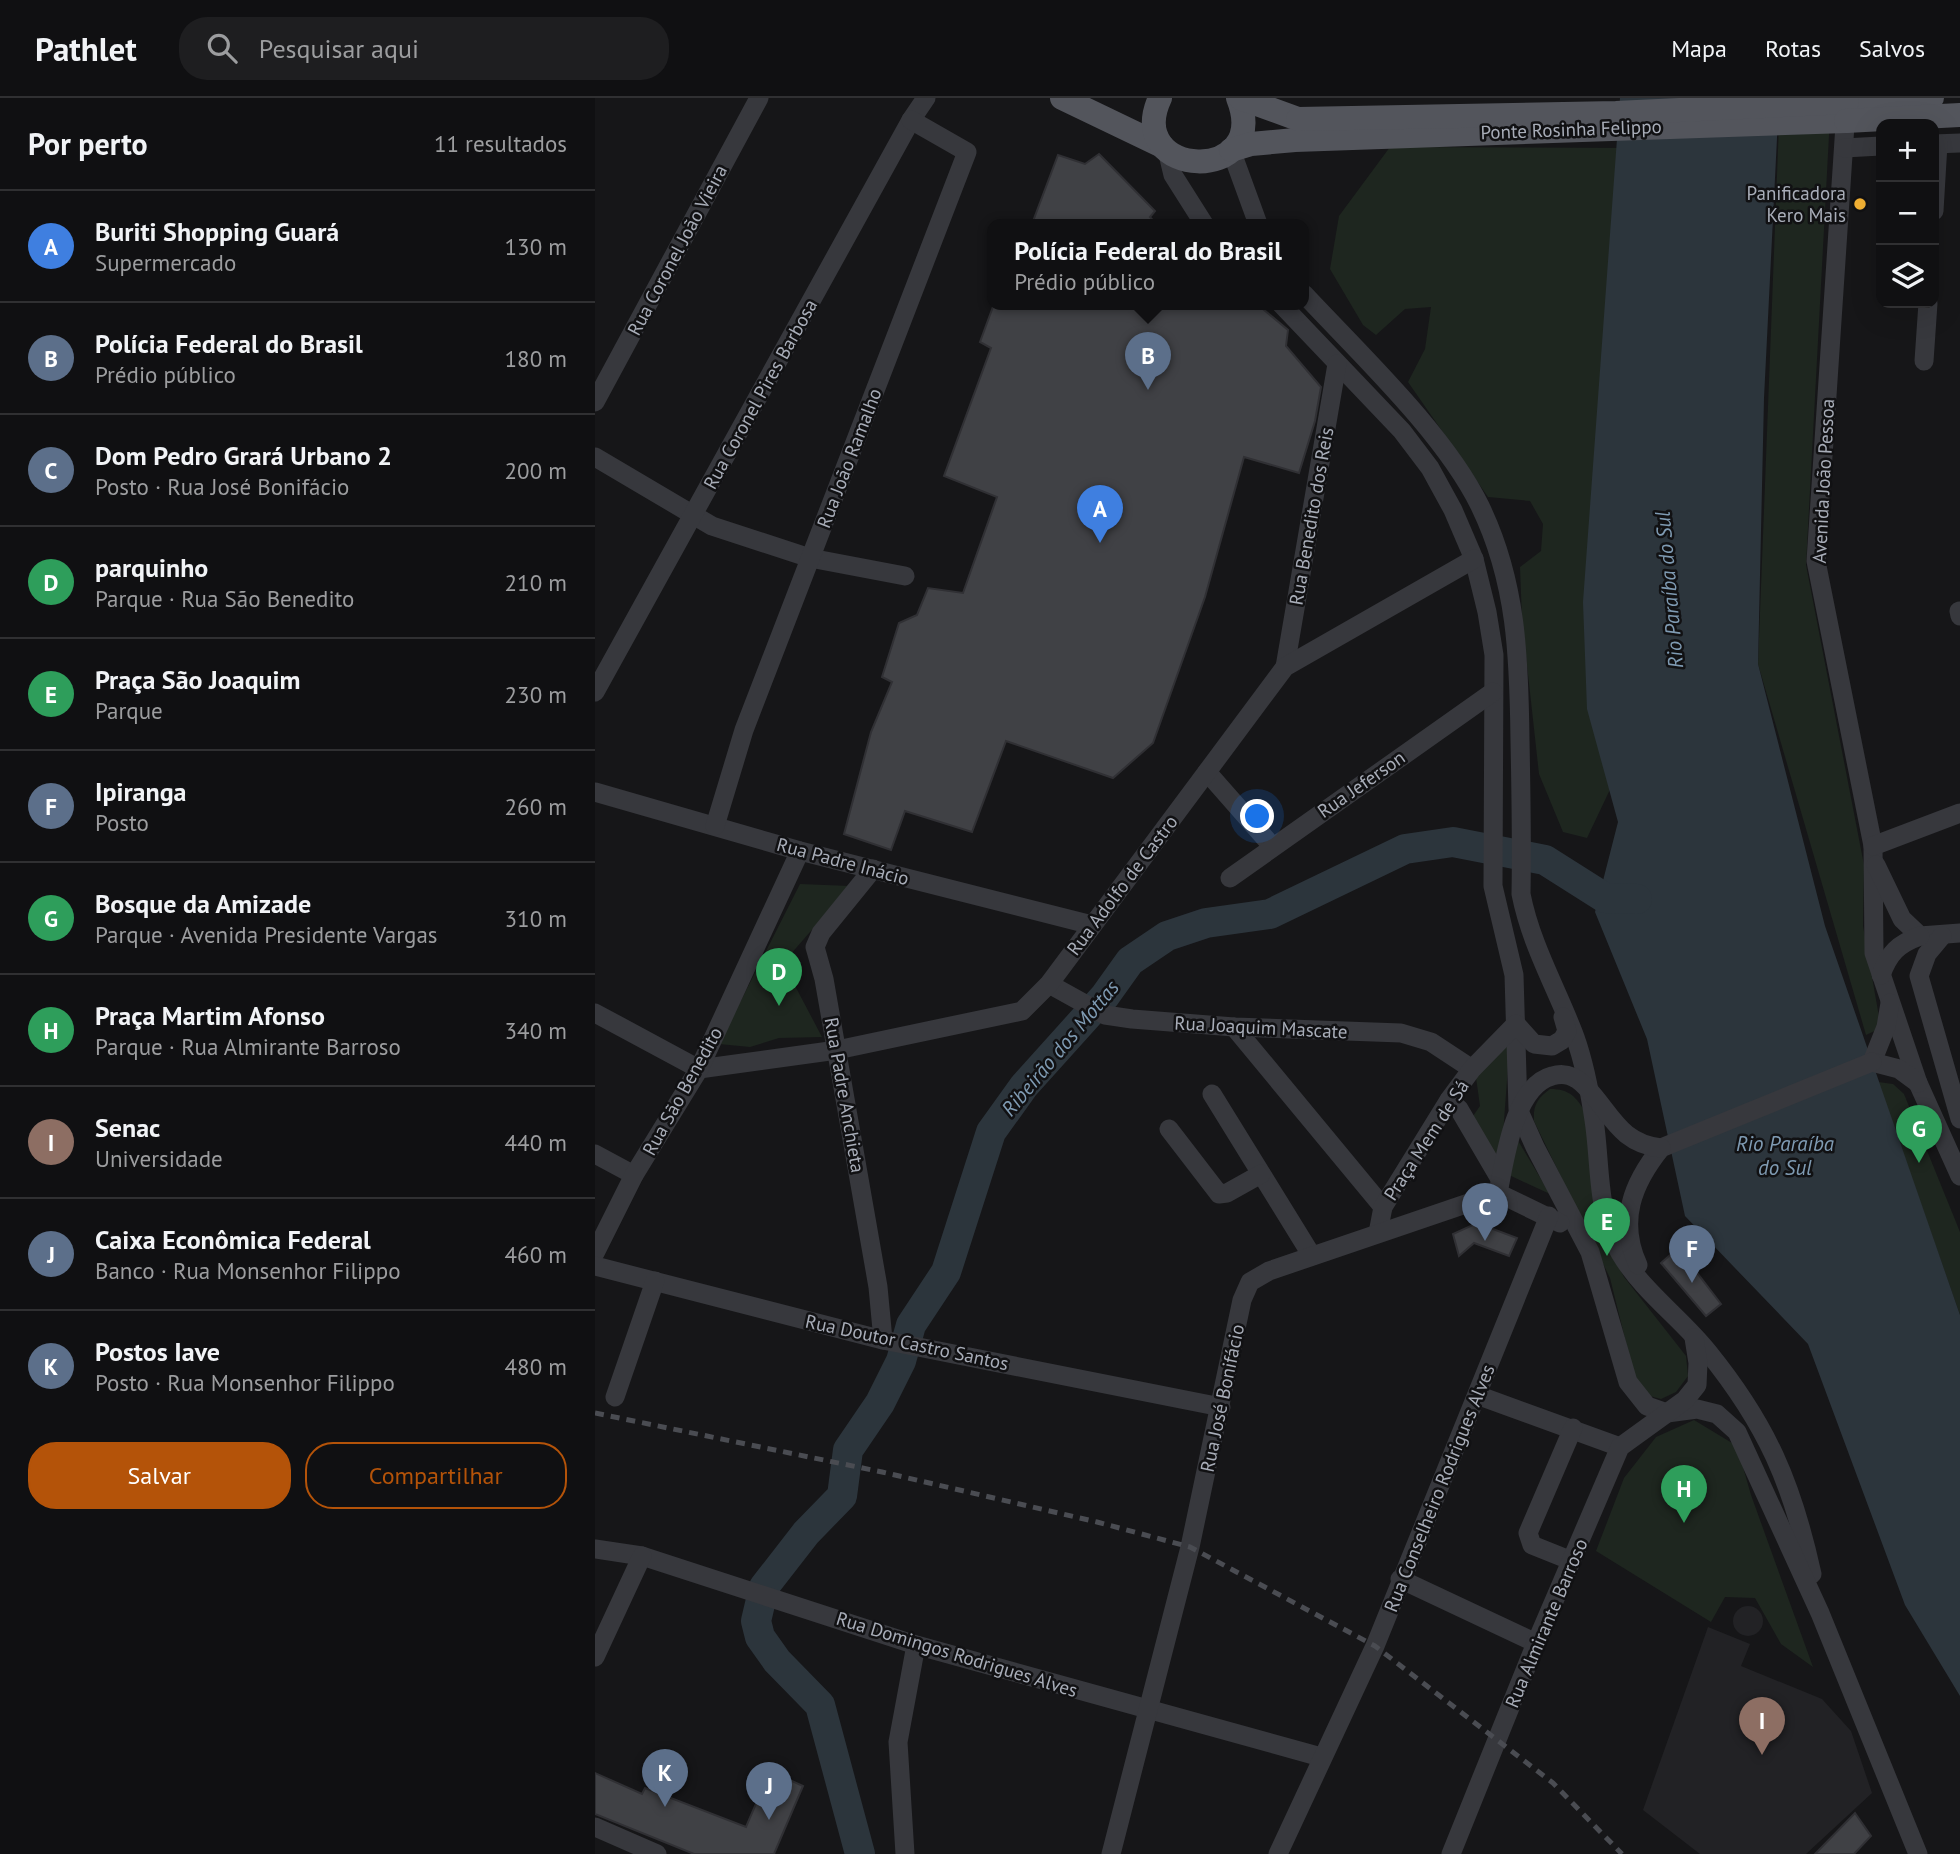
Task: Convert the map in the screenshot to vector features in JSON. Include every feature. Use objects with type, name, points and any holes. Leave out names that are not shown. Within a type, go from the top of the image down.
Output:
[{"type":"main road","points":[[1062,98],[1165,148],[1185,161],[1206,163],[1219,159],[1231,150],[1240,137],[1244,122],[1239,98]]},
{"type":"main road","points":[[1160,98],[1155,113],[1155,127],[1165,148]]},
{"type":"main road","points":[[1239,98],[1297,129]]},
{"type":"main road","points":[[1846,107],[1932,98]]},
{"type":"main road","points":[[1846,107],[1960,115]]},
{"type":"main road","name":"Ponte Rosinha Felippo","points":[[1297,129],[1616,113],[1846,107]]},
{"type":"main road","points":[[1231,150],[1297,129]]},
{"type":"street","name":"Rua Coronel João Vieira","points":[[595,402],[759,98]]},
{"type":"street","name":"Rua Coronel Pires Barbosa","points":[[595,692],[911,120],[926,98]]},
{"type":"street","name":"Avenida João Pessoa","points":[[1846,107],[1816,561],[1873,853],[1874,953],[1918,1083],[1952,1149],[1960,1176]]},
{"type":"street","name":"Rua João Ramalho","points":[[715,826],[744,730],[967,152],[911,120]]},
{"type":"street","points":[[1939,144],[1960,143]]},
{"type":"street","points":[[1844,148],[1876,146]]},
{"type":"street","points":[[1165,148],[1173,176],[1201,219]]},
{"type":"street","points":[[1231,150],[1256,219]]},
{"type":"street","points":[[1309,299],[1399,397],[1448,456],[1480,506],[1501,561],[1516,619],[1521,894],[1527,926],[1576,1040],[1594,1120],[1598,1175],[1605,1217],[1621,1254],[1649,1289],[1707,1350],[1757,1419],[1780,1464],[1799,1514],[1820,1613]]},
{"type":"street","points":[[1924,361],[1928,308]]},
{"type":"street","points":[[1287,310],[1402,431],[1430,468],[1453,510],[1474,559],[1494,655],[1491,827],[1493,886],[1514,975],[1516,1024],[1518,1110],[1499,1186]]},
{"type":"street","name":"Rua Benedito dos Reis","points":[[1285,667],[1337,364]]},
{"type":"street","points":[[595,457],[693,517],[810,558],[905,576]]},
{"type":"street","name":"Rua Adolfo de Castro","points":[[699,1069],[837,1050],[1022,1011],[1049,984],[1285,667],[1474,559]]},
{"type":"street","name":"Rua Jeferson","points":[[1230,877],[1493,692]]},
{"type":"street","points":[[1207,772],[1272,846]]},
{"type":"street","name":"Rua Padre Inácio","points":[[595,792],[800,850],[1092,925]]},
{"type":"street","points":[[1873,853],[1960,813]]},
{"type":"street","name":"Rua São Benedito","points":[[595,1253],[634,1175],[699,1069],[800,850]]},
{"type":"street","name":"Avenida João Pessoa","points":[[1873,853],[1902,919],[1920,936]]},
{"type":"street","name":"Rua Padre Anchieta","points":[[873,869],[821,933],[815,947],[817,962],[824,979],[878,1287],[890,1341]]},
{"type":"street","points":[[1881,975],[1888,954],[1904,942],[1920,936],[1951,935]]},
{"type":"street","points":[[1951,935],[1927,954],[1919,976],[1960,1119]]},
{"type":"street","name":"Rua Joaquim Mascate","points":[[1049,984],[1105,1014],[1234,1027],[1401,1033],[1431,1042],[1472,1069]]},
{"type":"street","points":[[1516,1024],[1534,1044],[1544,1048],[1562,1040],[1567,1031],[1557,994]]},
{"type":"street","points":[[1869,1064],[1886,1027],[1891,998]]},
{"type":"street","points":[[595,1013],[699,1069]]},
{"type":"street","name":"Praça Mem de Sá","points":[[1378,1233],[1383,1207],[1449,1100],[1472,1069],[1516,1024]]},
{"type":"street","points":[[1234,1027],[1383,1207]]},
{"type":"street","points":[[1518,1110],[1533,1085],[1559,1073],[1574,1077],[1586,1087],[1623,1133],[1641,1146],[1664,1147],[1869,1064],[1899,1069],[1918,1083]]},
{"type":"street","points":[[1212,1094],[1312,1256]]},
{"type":"street","points":[[1449,1100],[1459,1109],[1499,1186],[1582,1237]]},
{"type":"street","points":[[1518,1110],[1590,1252],[1628,1382],[1647,1406],[1667,1413],[1697,1409],[1717,1414],[1738,1432],[1820,1613],[1919,1854]]},
{"type":"street","points":[[1169,1129],[1219,1194],[1227,1193],[1261,1174]]},
{"type":"street","points":[[1649,1289],[1630,1248],[1627,1215],[1634,1190],[1646,1167],[1664,1147]]},
{"type":"street","points":[[595,1154],[634,1175]]},
{"type":"street","name":"Rua José Bonifácio","points":[[1111,1854],[1221,1407],[1242,1300],[1250,1282],[1499,1186]]},
{"type":"street","name":"Rua Conselheiro Rodrigues Alves","points":[[1278,1854],[1375,1646],[1549,1216]]},
{"type":"street","name":"Rua Doutor Castro Santos","points":[[595,1266],[890,1341],[1221,1407]]},
{"type":"street","points":[[615,1397],[655,1281]]},
{"type":"street","points":[[1477,1395],[1620,1447],[1685,1401],[1697,1385],[1698,1363],[1693,1338]]},
{"type":"street","points":[[1572,1561],[1532,1545],[1528,1533],[1573,1428]]},
{"type":"street","name":"Rua Almirante Barroso","points":[[1451,1854],[1535,1643],[1620,1447]]},
{"type":"street","name":"Rua Domingos Rodrigues Alves","points":[[595,1549],[642,1556],[743,1586],[916,1645],[1321,1757]]},
{"type":"street","points":[[595,1657],[642,1556]]},
{"type":"street","points":[[1400,1579],[1535,1643]]},
{"type":"street","points":[[905,1854],[898,1742],[916,1645]]},
{"type":"street","points":[[595,1828],[657,1854]]},
{"type":"shaded area","points":[[1780,98],[1831,98],[1806,565],[1864,865],[1863,926],[1881,1028],[1866,1035],[1758,664]]},
{"type":"shaded area","points":[[1390,147],[1631,148],[1615,779],[1587,838],[1563,832],[1539,774],[1522,620],[1520,567],[1541,551],[1543,524],[1530,501],[1488,497],[1408,382],[1425,349],[1431,307],[1405,309],[1376,335],[1363,325],[1330,269],[1339,216]]},
{"type":"shaded area","points":[[800,884],[850,886],[783,963],[822,1037],[779,1038],[750,1047],[719,1044]]},
{"type":"shaded area","points":[[1510,1039],[1501,1162],[1471,1119],[1480,1106],[1475,1070]]},
{"type":"shaded area","points":[[1878,1082],[1893,1084],[1904,1094],[1960,1232],[1960,1315]]},
{"type":"shaded area","points":[[1550,1089],[1563,1090],[1572,1095],[1586,1113],[1600,1232],[1624,1277],[1686,1356],[1688,1376],[1676,1392],[1661,1399],[1646,1395],[1635,1379],[1610,1278],[1534,1121],[1537,1103]]},
{"type":"shaded area","points":[[1517,1139],[1550,1194],[1509,1175]]},
{"type":"shaded area","points":[[1694,1420],[1737,1446],[1751,1495],[1813,1667],[1781,1644],[1755,1598],[1725,1597],[1711,1622],[1596,1551],[1624,1478],[1656,1437]]},
{"type":"shaded area","points":[[1748,1606],[1759,1610],[1763,1621],[1759,1632],[1748,1636],[1737,1632],[1733,1621],[1737,1610]]},
{"type":"shaded area","points":[[1708,1627],[1750,1644],[1741,1666],[1822,1699],[1851,1731],[1872,1793],[1806,1854],[1700,1854],[1643,1810]]},
{"type":"water","name":"Rio Paraíba do Sul","points":[[1620,98],[1779,98],[1764,398],[1758,664],[1825,926],[1960,1315],[1960,1696],[1905,1605],[1808,1344],[1685,1216],[1647,1039],[1595,912],[1618,822],[1587,709],[1583,602]]},
{"type":"building","points":[[1099,154],[1155,211],[1150,217],[1152,219],[1034,219],[1058,155],[1085,164]]},
{"type":"building","points":[[992,310],[1264,310],[1288,330],[1286,346],[1321,387],[1315,421],[1299,473],[1244,457],[1205,597],[1153,743],[1113,778],[1006,741],[972,832],[905,811],[891,850],[844,834],[871,732],[892,682],[882,677],[899,623],[917,615],[928,588],[963,593],[997,497],[944,476],[991,348],[980,342]]},
{"type":"building","points":[[1477,1223],[1517,1238],[1509,1256],[1474,1243],[1459,1256],[1453,1234]]},
{"type":"building","points":[[1678,1248],[1721,1304],[1706,1316],[1661,1263]]},
{"type":"building","points":[[770,1771],[803,1786],[774,1854],[694,1854],[595,1814],[595,1773],[642,1794],[645,1788],[746,1827]]},
{"type":"building","points":[[1855,1813],[1871,1836],[1854,1854],[1815,1854]]},
{"type":"waterway","name":"Ribeirão dos Mottas","points":[[860,1854],[820,1705],[777,1661],[760,1637],[756,1621],[764,1587],[806,1533],[842,1496],[848,1450],[880,1403],[901,1361],[911,1325],[946,1272],[991,1132],[1024,1086],[1105,996],[1130,961],[1167,936],[1206,923],[1270,914],[1405,849],[1453,842],[1545,860],[1605,898],[1637,899]]},
{"type":"railway","points":[[595,1413],[882,1472],[1097,1522],[1190,1547],[1375,1646],[1553,1783],[1622,1854]]},
{"type":"place","name":"Panificadora Kero Mais","points":[[1860,204]]},
{"type":"place","name":"Polícia Federal do Brasil","points":[[1148,390]]},
{"type":"place","name":"Buriti Shopping Guará","points":[[1100,543]]},
{"type":"place","name":"parquinho","points":[[779,1006]]},
{"type":"place","name":"Bosque da Amizade","points":[[1919,1163]]},
{"type":"place","name":"Dom Pedro Grará Urbano 2","points":[[1485,1241]]},
{"type":"place","name":"Praça São Joaquim","points":[[1607,1256]]},
{"type":"place","name":"Ipiranga","points":[[1692,1283]]},
{"type":"place","name":"Praça Martim Afonso","points":[[1684,1523]]},
{"type":"place","name":"Senac","points":[[1762,1755]]},
{"type":"place","name":"Postos Iave","points":[[665,1807]]},
{"type":"place","name":"Caixa Econômica Federal","points":[[769,1820]]}]
